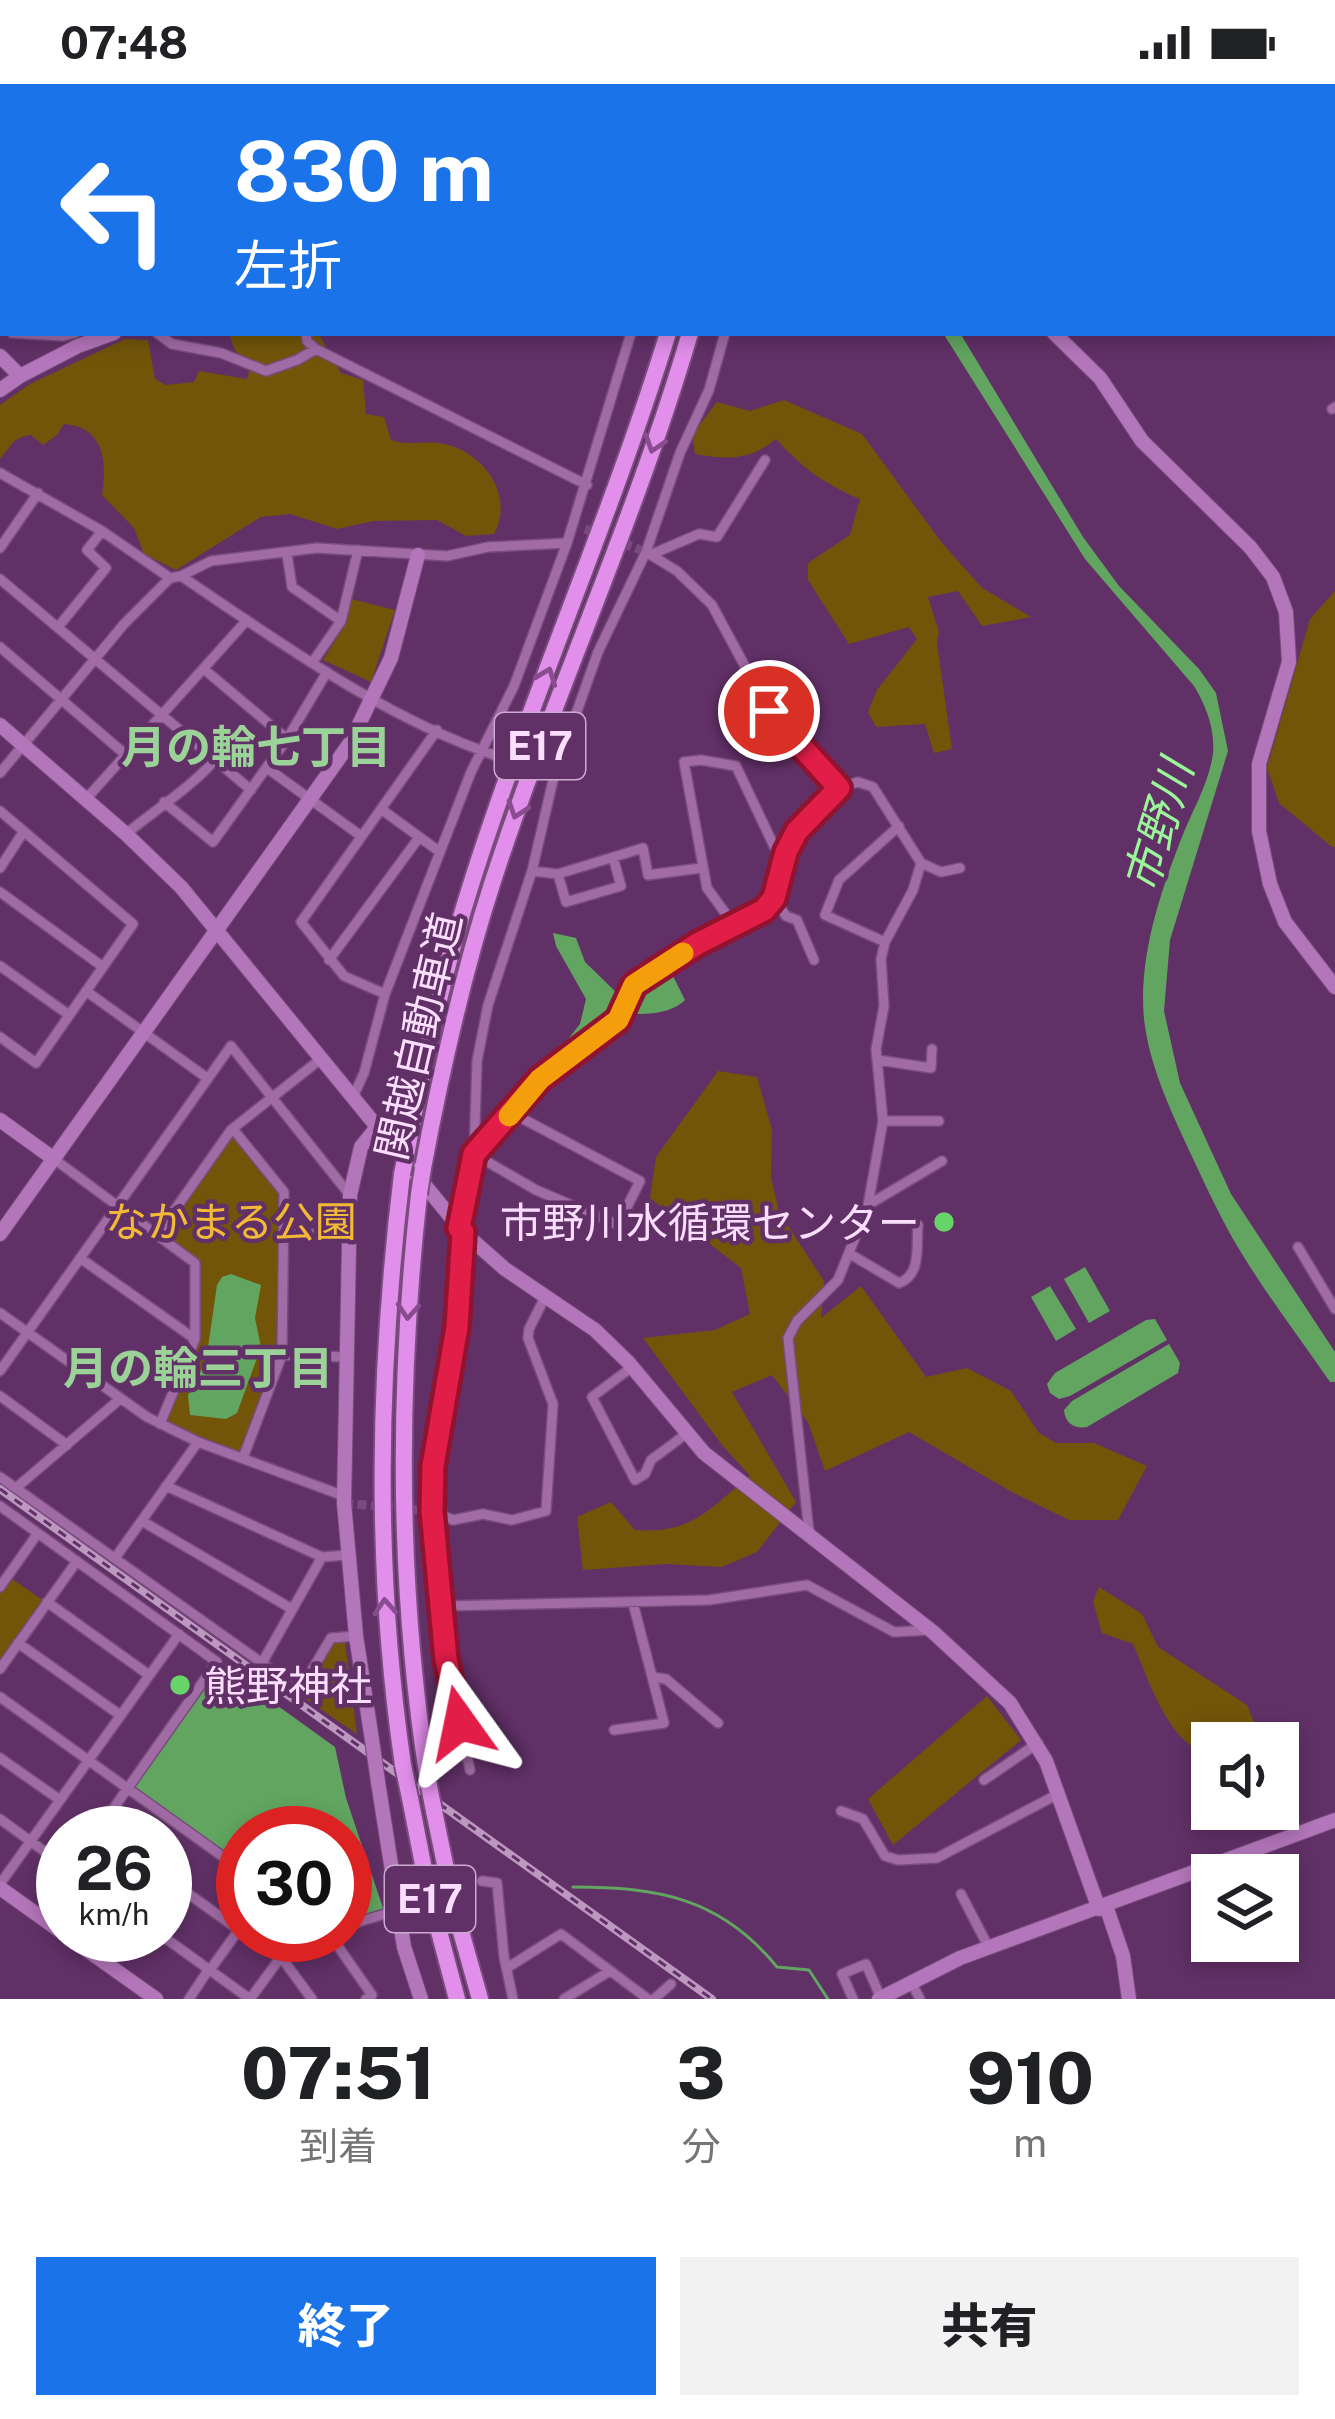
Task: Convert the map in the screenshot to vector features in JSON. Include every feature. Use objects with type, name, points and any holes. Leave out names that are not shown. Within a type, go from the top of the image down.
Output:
[{"type":"highway","name":"関越自動車道","points":[[457,1999],[428,1891],[403,1765],[387,1638],[380,1487],[386,1332],[402,1174],[438,1002],[474,874],[667,336]]},
{"type":"highway","name":"関越自動車道","points":[[480,1999],[453,1904],[429,1786],[408,1636],[401,1486],[403,1390],[419,1194],[456,1006],[492,882],[637,494],[689,336]]},
{"type":"street","points":[[0,390],[78,346],[106,336]]},
{"type":"street","points":[[161,336],[172,344],[221,353],[266,371],[316,349]]},
{"type":"street","points":[[307,336],[316,349],[587,485]]},
{"type":"street","points":[[353,1097],[385,994],[440,852],[514,686],[567,543],[579,527],[630,336]]},
{"type":"street","points":[[470,1770],[446,1659],[432,1511],[433,1466],[457,1327],[461,1230],[474,1154],[477,1061],[488,1005],[532,872],[550,774],[598,652],[648,554],[724,336]]},
{"type":"street","points":[[1057,336],[1100,378],[1142,441],[1250,547],[1273,578],[1286,611],[1289,662],[1259,764],[1259,831],[1270,884],[1285,922],[1335,987]]},
{"type":"street","points":[[0,356],[20,376]]},
{"type":"street","points":[[648,554],[699,534],[717,537],[765,460]]},
{"type":"street","points":[[0,473],[327,672],[436,730],[497,756]]},
{"type":"street","points":[[0,548],[38,493]]},
{"type":"street","points":[[58,626],[106,568],[87,550],[102,531]]},
{"type":"street","points":[[0,772],[96,657],[176,577],[211,561],[317,548],[447,556],[488,547],[567,543]]},
{"type":"street","points":[[312,663],[341,621],[358,550]]},
{"type":"street","points":[[286,554],[292,587],[341,621]]},
{"type":"street","points":[[648,554],[677,571],[712,604],[769,711],[839,788]]},
{"type":"street","points":[[0,1234],[311,801],[375,698],[404,619],[418,555]]},
{"type":"street","points":[[1,581],[251,790]]},
{"type":"street","points":[[86,799],[247,620]]},
{"type":"street","points":[[0,647],[126,755]]},
{"type":"street","points":[[206,670],[287,739]]},
{"type":"street","points":[[164,802],[213,842],[287,739],[327,672]]},
{"type":"street","points":[[0,725],[170,875],[461,1230],[505,1269],[595,1330],[704,1453],[985,1676],[1038,1743],[1123,1956],[1129,1999]]},
{"type":"street","points":[[385,994],[344,976],[302,922],[436,730]]},
{"type":"street","points":[[127,834],[193,784],[215,760]]},
{"type":"street","points":[[734,925],[707,888],[685,762],[736,766],[783,865]]},
{"type":"street","points":[[266,768],[361,836]]},
{"type":"street","points":[[474,1154],[540,1079],[618,1020],[634,985],[764,910],[774,898],[797,831],[839,788],[859,782],[873,787],[921,863],[941,872],[960,868]]},
{"type":"street","points":[[381,809],[440,852]]},
{"type":"street","points":[[0,811],[133,924],[36,1063],[0,1037]]},
{"type":"street","points":[[885,942],[825,916],[838,880],[899,826]]},
{"type":"street","points":[[0,868],[24,831]]},
{"type":"street","points":[[329,960],[418,839]]},
{"type":"street","points":[[532,872],[558,874],[643,848],[648,875],[701,868]]},
{"type":"street","points":[[558,874],[566,902],[621,886],[613,857]]},
{"type":"street","points":[[809,1532],[788,1338],[797,1321],[838,1280],[868,1205],[883,1121],[878,1060],[884,1006],[880,958],[921,863]]},
{"type":"street","points":[[0,892],[103,967]]},
{"type":"street","points":[[774,898],[786,916],[797,920],[814,960]]},
{"type":"street","points":[[0,966],[69,1015]]},
{"type":"street","points":[[86,991],[208,1078]]},
{"type":"street","points":[[0,1371],[231,1046],[350,1195]]},
{"type":"street","points":[[878,1060],[931,1068],[932,1049]]},
{"type":"street","points":[[157,1235],[233,1129],[322,1058]]},
{"type":"street","points":[[474,1154],[536,1190],[618,1225],[640,1180],[512,1113]]},
{"type":"street","points":[[0,1120],[195,1263],[195,1339],[160,1424]]},
{"type":"street","points":[[883,1121],[939,1121]]},
{"type":"street","points":[[377,1127],[361,1147],[350,1195],[344,1496],[356,1636],[378,1782],[398,1910],[421,1999]]},
{"type":"street","points":[[233,1129],[284,1192],[282,1355],[243,1459]]},
{"type":"street","points":[[868,1205],[942,1162]]},
{"type":"street","points":[[850,1254],[898,1283],[908,1280],[914,1274],[918,1225]]},
{"type":"street","points":[[284,1234],[349,1234]]},
{"type":"street","points":[[1298,1247],[1335,1309]]},
{"type":"street","points":[[80,1258],[195,1339]]},
{"type":"street","points":[[432,1511],[453,1520],[483,1514],[512,1520],[546,1511],[553,1404],[528,1338],[546,1295]]},
{"type":"street","points":[[0,1313],[160,1424],[344,1496]]},
{"type":"street","points":[[282,1355],[346,1358]]},
{"type":"street","points":[[632,1367],[592,1397],[635,1480],[645,1474],[651,1460],[686,1434]]},
{"type":"street","points":[[0,1396],[67,1444]]},
{"type":"street","points":[[16,1488],[120,1400]]},
{"type":"street","points":[[115,1558],[198,1442]]},
{"type":"street","points":[[0,1477],[300,1690],[331,1638],[356,1636]]},
{"type":"street","points":[[166,1486],[322,1557],[347,1555]]},
{"type":"street","points":[[0,1506],[217,1662],[116,1806]]},
{"type":"street","points":[[142,1521],[292,1610]]},
{"type":"street","points":[[0,1587],[4,1572],[38,1533]]},
{"type":"street","points":[[262,1663],[322,1557]]},
{"type":"street","points":[[0,1669],[77,1561]]},
{"type":"street","points":[[442,1606],[710,1600],[807,1585],[894,1632],[931,1630]]},
{"type":"street","points":[[47,1602],[149,1675]]},
{"type":"street","points":[[614,1730],[664,1723],[633,1603]]},
{"type":"street","points":[[36,1913],[0,1886],[178,1634]]},
{"type":"street","points":[[18,1643],[121,1715]]},
{"type":"street","points":[[652,1678],[666,1679],[718,1723]]},
{"type":"street","points":[[0,1697],[216,1852]]},
{"type":"street","points":[[983,1780],[1038,1743]]},
{"type":"street","points":[[0,1758],[60,1800]]},
{"type":"street","points":[[841,1811],[862,1819],[886,1856],[929,1860],[1058,1794]]},
{"type":"street","points":[[0,1820],[36,1845]]},
{"type":"street","points":[[853,1999],[842,1974],[866,1964],[880,1998],[989,1948],[1335,1820]]},
{"type":"street","points":[[482,1881],[497,1883],[513,1999]]},
{"type":"street","points":[[961,1894],[989,1948]]},
{"type":"street","points":[[372,1918],[398,1910]]},
{"type":"street","points":[[507,1968],[561,1934],[651,1999],[671,1984]]},
{"type":"street","points":[[192,1957],[250,1999],[277,1962]]},
{"type":"street","points":[[102,1962],[148,1997]]},
{"type":"street","points":[[189,1999],[216,1962]]},
{"type":"street","points":[[285,1962],[312,1999]]},
{"type":"street","points":[[349,1962],[372,1995],[367,1999]]},
{"type":"street","points":[[564,1999],[610,1970]]},
{"type":"street","points":[[911,1982],[920,1999]]},
{"type":"green space","points":[[230,336],[320,336],[341,373],[363,380],[366,414],[384,417],[391,440],[454,447],[480,463],[501,504],[494,534],[466,536],[437,520],[374,521],[337,529],[290,514],[261,517],[176,570],[144,554],[134,528],[102,495],[103,459],[88,432],[64,424],[43,445],[31,435],[19,438],[0,459],[0,405],[30,384],[125,339],[148,340],[155,379],[166,385],[194,382],[199,371],[247,379],[252,363],[235,351]]},
{"type":"green space","points":[[784,400],[862,434],[942,543],[982,588],[1031,617],[982,626],[958,591],[928,597],[939,632],[952,749],[934,753],[925,724],[876,727],[868,712],[877,690],[917,639],[909,627],[849,644],[808,580],[808,563],[850,535],[860,499],[814,474],[776,439],[738,457],[695,454],[692,435],[717,402],[750,411]]},
{"type":"green space","points":[[1335,591],[1332,847],[1279,803],[1267,768],[1310,619]]},
{"type":"green space","points":[[351,599],[395,610],[371,682],[323,660],[347,622]]},
{"type":"green space","points":[[718,1071],[757,1077],[772,1130],[771,1177],[779,1212],[824,1281],[821,1318],[861,1286],[926,1377],[967,1368],[1011,1391],[1039,1433],[1056,1443],[1094,1443],[1147,1466],[1118,1520],[1069,1520],[909,1432],[825,1471],[808,1422],[772,1375],[732,1392],[796,1502],[757,1552],[722,1567],[666,1564],[583,1570],[577,1517],[611,1502],[635,1530],[671,1528],[698,1517],[750,1476],[643,1338],[715,1330],[750,1314],[741,1268],[650,1198],[656,1157]]},
{"type":"green space","name":"なかまる公園","points":[[231,1130],[284,1192],[282,1355],[243,1458],[160,1424],[195,1339],[195,1263],[157,1235]]},
{"type":"green space","points":[[8,1576],[47,1603],[0,1669],[0,1587]]},
{"type":"green space","points":[[1099,1587],[1142,1614],[1158,1647],[1247,1705],[1254,1722],[1191,1722],[1191,1746],[1162,1710],[1133,1644],[1102,1633],[1093,1602]]},
{"type":"green space","points":[[345,1642],[357,1734],[304,1698],[334,1643]]},
{"type":"green space","points":[[987,1696],[1021,1740],[893,1845],[868,1799]]},
{"type":"shaded area","points":[[945,336],[962,336],[1083,537],[1119,586],[1216,693],[1228,751],[1170,940],[1164,1011],[1180,1083],[1231,1194],[1335,1352],[1335,1382],[1330,1382],[1285,1319],[1227,1228],[1155,1069],[1144,1019],[1148,948],[1167,877],[1211,764],[1212,734],[1194,686],[1085,559]]},
{"type":"shaded area","points":[[553,933],[576,938],[585,962],[620,996],[609,1023],[585,1029],[551,1061],[580,1024],[586,999]]},
{"type":"shaded area","points":[[671,972],[685,1000],[669,1010],[637,1014],[633,1008],[642,989]]},
{"type":"shaded area","points":[[1085,1267],[1110,1311],[1089,1323],[1064,1279]]},
{"type":"shaded area","points":[[231,1274],[261,1285],[255,1318],[261,1347],[237,1413],[226,1419],[190,1415],[188,1395],[206,1361],[217,1285]]},
{"type":"shaded area","points":[[1050,1286],[1076,1329],[1056,1341],[1031,1297]]},
{"type":"shaded area","points":[[1155,1319],[1167,1340],[1070,1396],[1059,1399],[1050,1393],[1047,1384],[1055,1373]]},
{"type":"shaded area","points":[[1169,1344],[1180,1363],[1178,1373],[1087,1427],[1069,1422],[1064,1410],[1072,1401]]},
{"type":"shaded area","points":[[217,1662],[335,1747],[349,1806],[216,1806],[216,1852],[192,1835],[192,1806],[151,1806],[127,1789]]},
{"type":"shaded area","points":[[372,1875],[385,1914],[372,1918]]},
{"type":"waterway","points":[[573,1887],[660,1894],[710,1911],[756,1944],[777,1967],[809,1970],[828,1999]]},
{"type":"tunnel","points":[[585,529],[646,552]]},
{"type":"tunnel","points":[[344,1503],[432,1511]]},
{"type":"railway","points":[[0,1489],[712,1999]]},
{"type":"slow traffic","points":[[509,1116],[540,1079],[618,1020],[634,985],[683,953]]},
{"type":"place","name":"市野川水循環センター","points":[[944,1222]]},
{"type":"place","name":"熊野神社","points":[[180,1685]]},
{"type":"district","name":"月の輪七丁目","points":[[256,746]]},
{"type":"district","name":"月の輪三丁目","points":[[198,1367]]},
{"type":"route","points":[[460,1723],[446,1659],[432,1511],[433,1466],[457,1327],[463,1232],[459,1228],[474,1154],[540,1079],[618,1020],[634,985],[697,944],[764,910],[774,898],[797,831],[839,788],[769,711]]},
{"type":"water label","name":"市野川","points":[[1158,826]]}]
